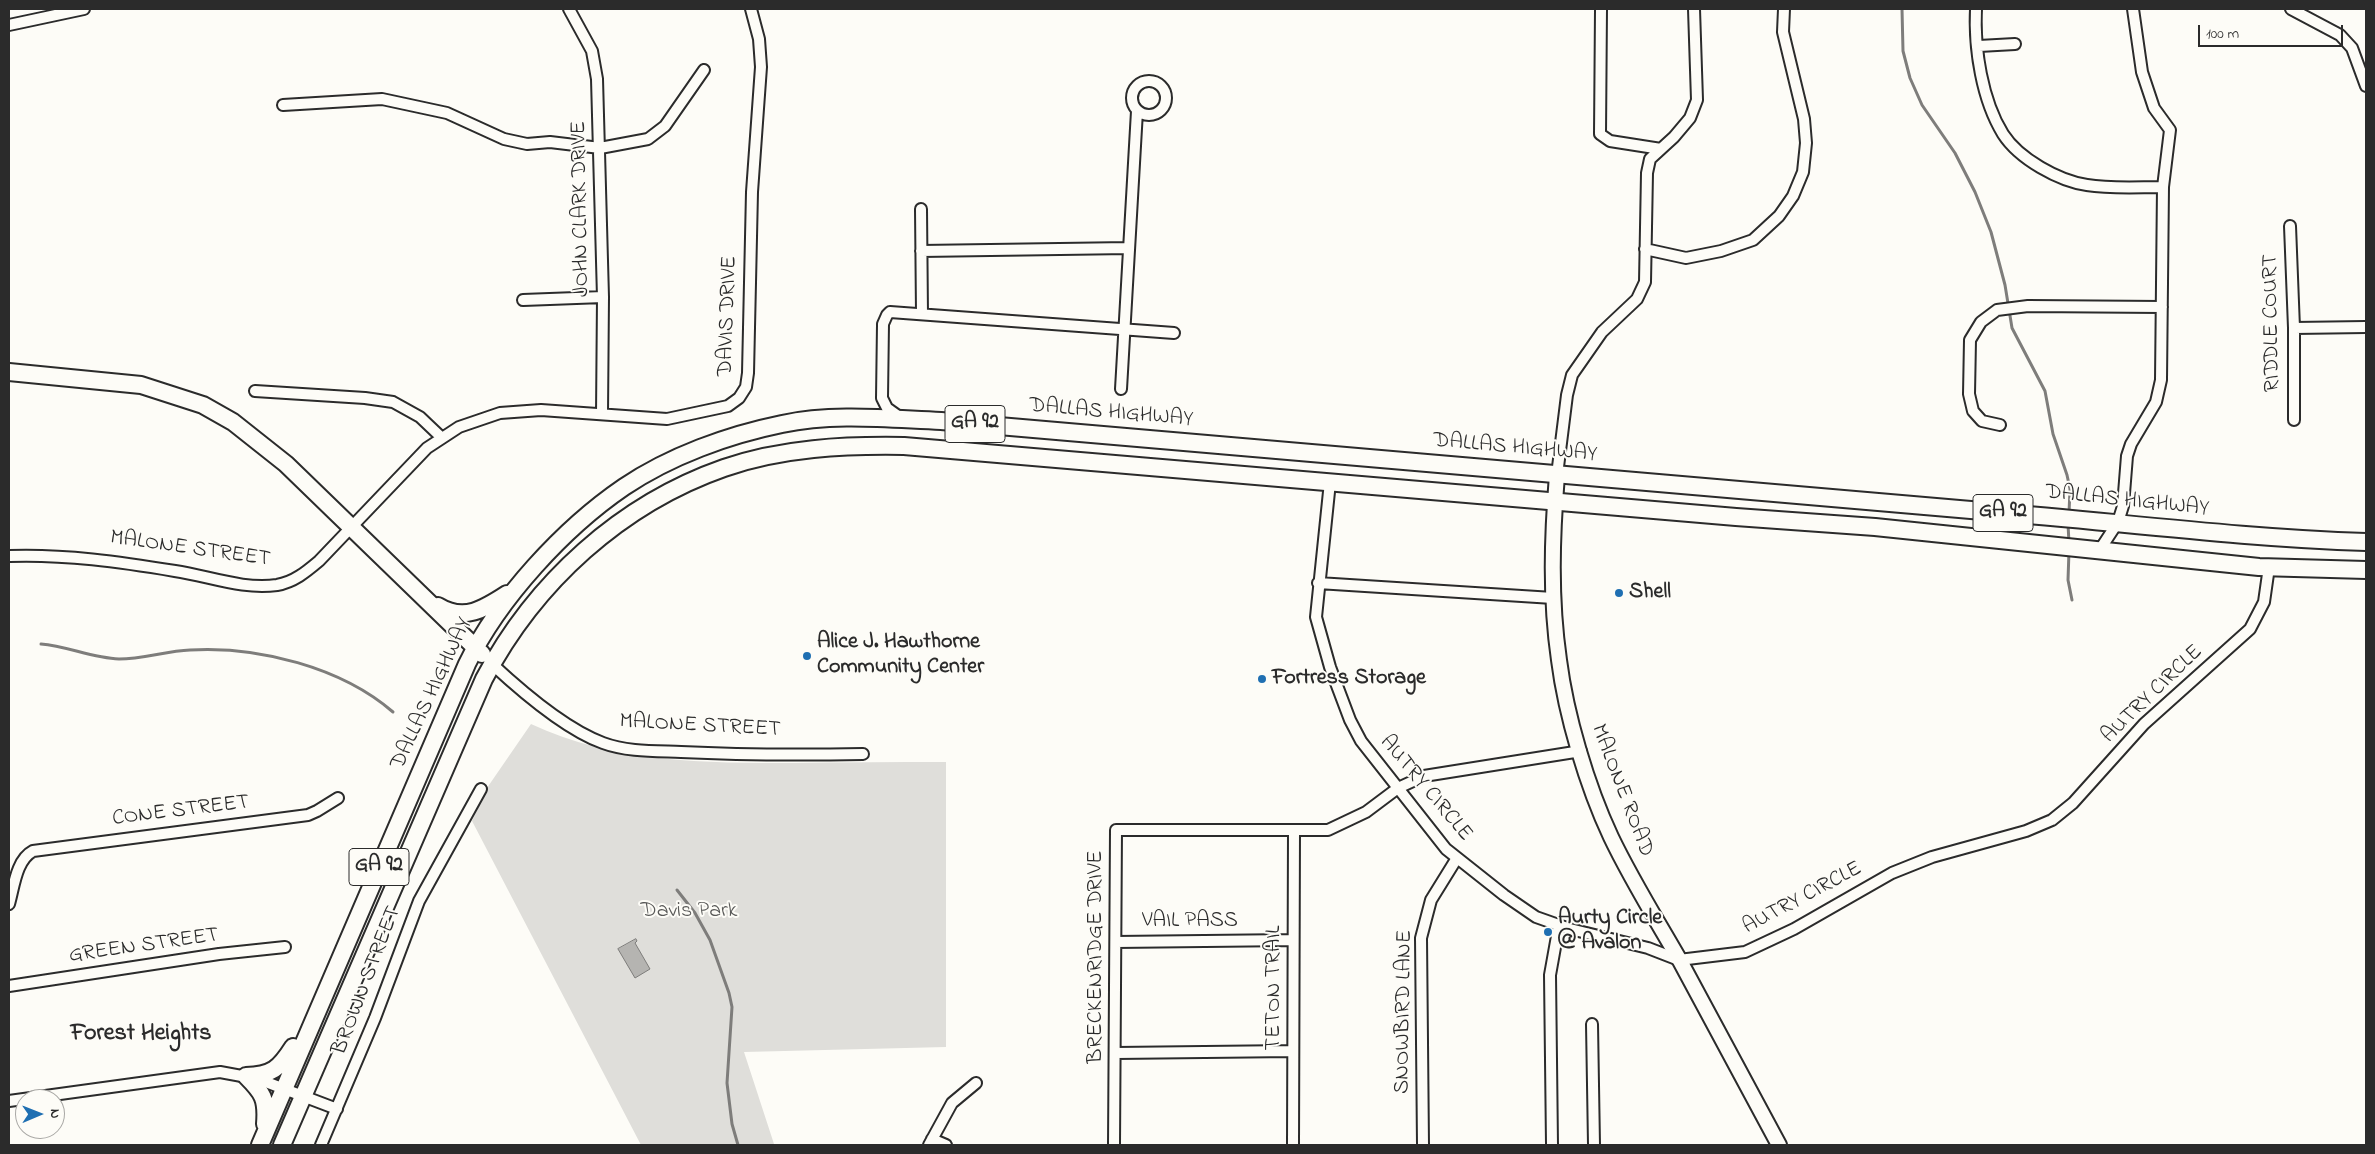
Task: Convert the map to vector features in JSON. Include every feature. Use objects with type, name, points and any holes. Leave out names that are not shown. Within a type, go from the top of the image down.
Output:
[{"type":"main road","points":[[9,372],[141,384],[203,405],[233,422],[260,441],[352,528]]},
{"type":"main road","name":"DALLAS HIGHWAY","points":[[262,1141],[317,1009],[475,647],[517,587],[540,561],[598,507],[625,486],[658,468],[722,440],[783,424],[860,418],[903,419],[2118,522],[2297,540],[2366,542]]},
{"type":"main road","name":"DALLAS HIGHWAY","points":[[282,1145],[492,664],[544,592],[572,562],[606,532],[674,489],[725,467],[755,459],[835,446],[904,446],[1555,502],[1875,527],[2269,567],[2366,570]]},
{"type":"main road","name":"MALONE STREET","points":[[352,528],[492,664]]},
{"type":"main road","points":[[427,599],[445,610],[470,614],[484,609],[517,587]]},
{"type":"main road","points":[[246,1076],[268,1073],[281,1065],[317,1009]]},
{"type":"main road","points":[[246,1076],[259,1089],[265,1102],[262,1141]]},
{"type":"street","points":[[9,25],[84,9]]},
{"type":"street","name":"JOHN CLARK DRIVE","points":[[569,9],[592,51],[597,78],[600,148],[602,414]]},
{"type":"street","name":"DAVIS DRIVE","points":[[352,528],[414,461],[441,437],[470,421],[500,412],[541,410],[654,419],[677,417],[728,406],[739,398],[746,387],[748,373],[752,192],[761,67],[759,39],[751,9]]},
{"type":"street","points":[[1601,9],[1600,134],[1610,141],[1661,149]]},
{"type":"street","points":[[1557,475],[1567,395],[1572,375],[1602,332],[1637,299],[1645,282],[1647,173],[1650,159],[1690,118],[1697,100],[1694,9]]},
{"type":"street","points":[[1645,248],[1686,258],[1722,251],[1753,240],[1780,216],[1793,196],[1802,172],[1806,143],[1804,119],[1783,32],[1784,9]]},
{"type":"street","points":[[1976,9],[1981,80],[2004,135],[2028,160],[2058,177],[2086,185],[2163,187]]},
{"type":"street","points":[[2099,551],[2118,522],[2123,506],[2127,456],[2131,444],[2156,402],[2161,380],[2163,187],[2170,130],[2154,108],[2142,72],[2133,9]]},
{"type":"street","points":[[2291,9],[2340,35],[2352,48],[2366,86]]},
{"type":"street","points":[[1979,46],[2015,44]]},
{"type":"street","points":[[283,105],[382,99],[447,113],[504,139],[527,144],[550,142],[600,148],[648,139],[665,126],[704,70]]},
{"type":"street","points":[[1121,389],[1137,110]]},
{"type":"street","points":[[921,209],[922,314]]},
{"type":"street","name":"RIDDLE COURT","points":[[2290,226],[2294,328],[2294,420]]},
{"type":"street","points":[[921,251],[1129,248]]},
{"type":"street","points":[[523,300],[602,297]]},
{"type":"street","points":[[2000,425],[1982,421],[1973,410],[1969,394],[1970,340],[1981,322],[1997,310],[2028,306],[2162,307]]},
{"type":"street","points":[[903,419],[887,408],[882,398],[883,324],[890,312],[1174,333]]},
{"type":"street","points":[[2294,328],[2366,327]]},
{"type":"street","points":[[255,391],[365,398],[393,402],[420,417],[441,437]]},
{"type":"street","points":[[860,418],[871,413],[882,398]]},
{"type":"street","name":"MALONE ROAD","points":[[1557,475],[1553,598],[1559,661],[1569,712],[1581,751],[1610,836],[1779,1145]]},
{"type":"street","name":"AUTRY CIRCLE","points":[[1330,482],[1318,583],[1316,617],[1330,667],[1350,720],[1361,741],[1446,849],[1504,895],[1536,917],[1559,925],[1648,948],[1679,960],[1745,952],[1794,929],[1892,873],[1932,857],[2026,832],[2052,820],[2074,803],[2144,724],[2250,629],[2264,602],[2269,567]]},
{"type":"street","name":"MALONE STREET","points":[[9,556],[68,557],[125,563],[247,585],[265,586],[282,584],[304,574],[352,528]]},
{"type":"street","points":[[1318,583],[1553,598]]},
{"type":"street","name":"MALONE STREET","points":[[492,664],[506,677],[574,728],[595,740],[616,746],[650,751],[749,755],[863,754]]},
{"type":"street","name":"BRECKENRIDGE DRIVE","points":[[1114,1145],[1116,830],[1328,830],[1366,812],[1398,788],[1424,776],[1581,751]]},
{"type":"street","name":"BROWN STREET","points":[[321,1145],[403,948],[419,901],[481,789]]},
{"type":"street","name":"CONE STREET","points":[[9,904],[25,855],[40,848],[308,815],[338,798]]},
{"type":"street","name":"TETON TRAIL","points":[[1293,1145],[1294,830]]},
{"type":"street","name":"SNOWBIRD LANE","points":[[1422,1145],[1421,938],[1431,900],[1457,858]]},
{"type":"street","points":[[1552,1145],[1550,975],[1559,925]]},
{"type":"street","name":"VAIL PASS","points":[[1116,942],[1294,940]]},
{"type":"street","name":"GREEN STREET","points":[[9,986],[219,954],[285,947]]},
{"type":"street","points":[[1592,1024],[1594,1145]]},
{"type":"street","points":[[1116,1054],[1293,1052]]},
{"type":"street","points":[[9,1101],[220,1072],[246,1076],[283,1088],[336,1110]]},
{"type":"street","points":[[946,1145],[931,1142],[952,1103],[976,1083]]},
{"type":"green space","name":"Davis Park","points":[[531,724],[562,737],[594,747],[660,758],[761,763],[946,762],[946,1047],[744,1052],[774,1144],[641,1145],[472,821],[489,785]]},
{"type":"shaded area","points":[[636,939],[635,943],[650,969],[635,978],[618,949]]},
{"type":"waterway","points":[[1902,9],[1903,51],[1910,78],[1922,105],[1955,153],[1975,192],[1991,232],[2005,285],[2012,328],[2045,391],[2053,434],[2070,489],[2069,513]]},
{"type":"waterway","points":[[2068,524],[2069,543]]},
{"type":"waterway","points":[[2069,551],[2068,580],[2072,600]]},
{"type":"waterway","points":[[41,644],[99,657],[119,659],[190,650],[243,652],[270,656],[298,663],[349,683],[372,696],[393,712]]},
{"type":"waterway","points":[[677,890],[695,913],[710,940],[729,993],[732,1007],[727,1083],[732,1124],[738,1145]]},
{"type":"place","name":"Shell","points":[[1619,593]]},
{"type":"place","name":"Alice J. Hawthorne Community Center","points":[[807,656]]},
{"type":"place","name":"Fortress Storage","points":[[1262,679]]},
{"type":"place","name":"Aurty Circle @ Avalon","points":[[1548,932]]},
{"type":"district","name":"Forest Heights","points":[[141,1035]]}]
